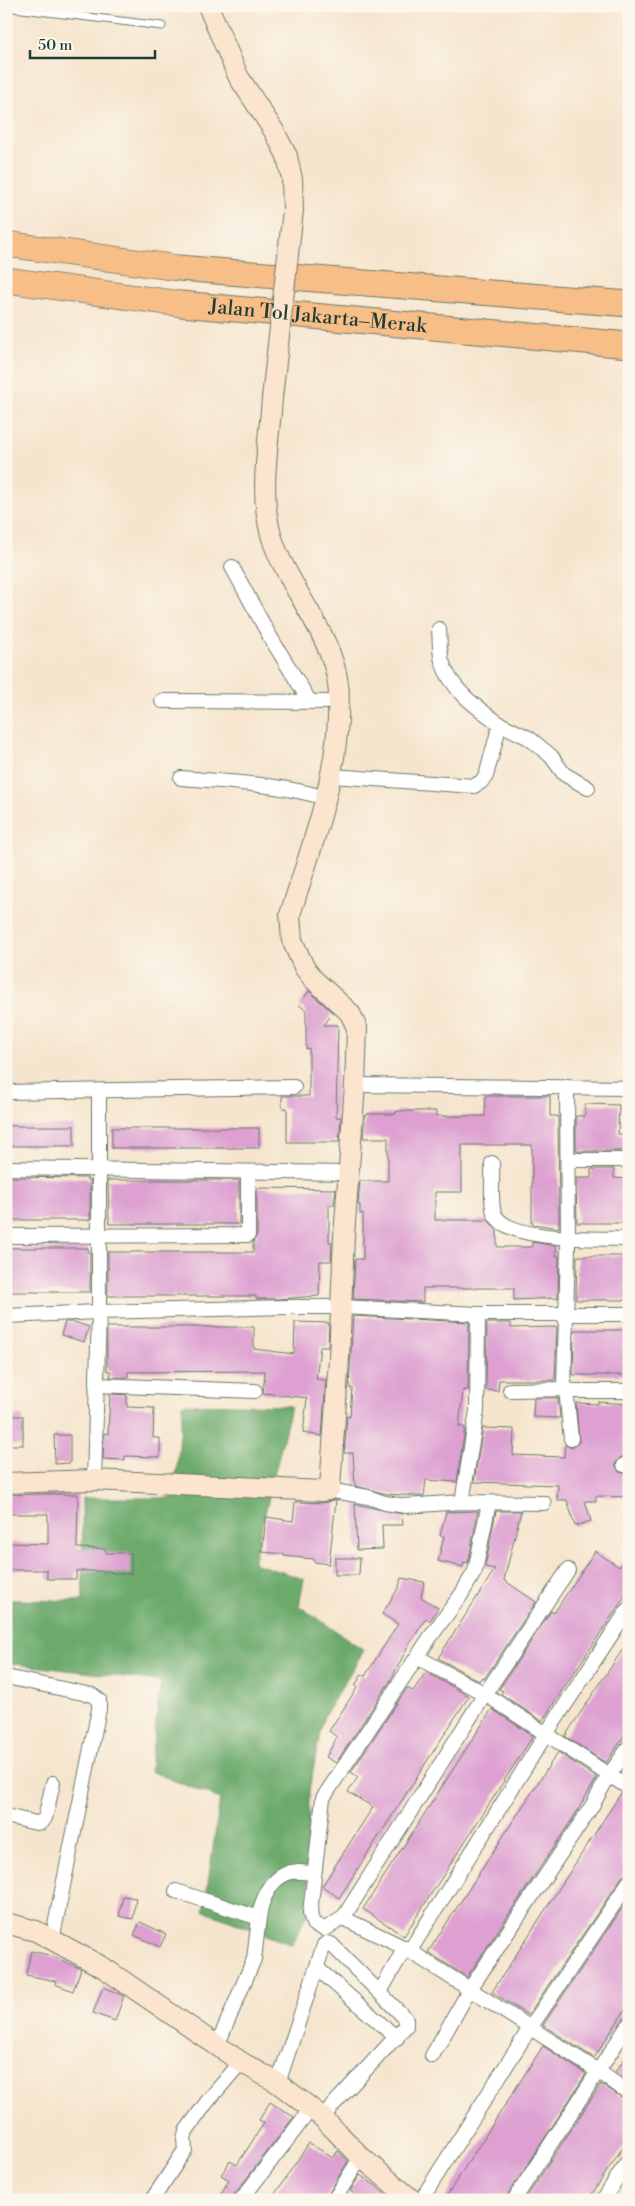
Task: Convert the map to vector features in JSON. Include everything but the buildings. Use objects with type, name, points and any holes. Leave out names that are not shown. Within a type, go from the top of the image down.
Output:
[{"type":"highway","name":"Jalan Tol Jakarta–Merak","points":[[6,244],[178,268],[629,304]]},
{"type":"highway","name":"Jalan Tol Jakarta–Merak","points":[[6,280],[181,304],[629,344]]},
{"type":"street","points":[[208,6],[238,76],[274,130],[287,156],[292,179],[293,210],[272,398],[265,496],[274,542],[287,575],[334,662],[339,686],[336,750],[332,776],[290,916],[289,925],[292,940],[304,967],[313,979],[343,1005],[355,1023],[355,1085],[328,1490]]},
{"type":"street","points":[[232,567],[269,635],[310,702]]},
{"type":"street","points":[[440,629],[441,660],[450,679],[482,712],[500,724],[529,738],[552,756],[564,774],[588,788]]},
{"type":"street","points":[[162,701],[338,702]]},
{"type":"street","points":[[332,776],[474,786],[486,776],[500,724]]},
{"type":"street","points":[[180,778],[246,783],[300,790],[326,798]]},
{"type":"street","points":[[355,1085],[629,1088]]},
{"type":"street","points":[[6,1092],[99,1092],[294,1087]]},
{"type":"street","points":[[567,1087],[568,1237],[564,1385],[571,1438]]},
{"type":"street","points":[[94,1480],[100,1170],[99,1092]]},
{"type":"street","points":[[568,1160],[629,1160]]},
{"type":"street","points":[[492,1163],[494,1212],[501,1222],[530,1233],[568,1237],[629,1239]]},
{"type":"street","points":[[6,1168],[348,1173]]},
{"type":"street","points":[[6,1236],[248,1235],[248,1172]]},
{"type":"street","points":[[6,1316],[98,1312],[341,1307],[478,1314],[629,1314]]},
{"type":"street","points":[[462,1502],[477,1411],[478,1314]]},
{"type":"street","points":[[96,1385],[255,1391]]},
{"type":"street","points":[[510,1390],[629,1391]]},
{"type":"street","points":[[6,1483],[94,1480],[328,1490],[368,1497],[385,1504],[406,1506],[462,1502],[544,1503]]},
{"type":"street","points":[[489,1502],[475,1571],[461,1595],[417,1657],[323,1798],[310,1913],[313,1924],[325,1929],[343,1918],[485,1694],[568,1570]]},
{"type":"street","points":[[380,1992],[629,1608]]},
{"type":"street","points":[[417,1657],[485,1694],[629,1788]]},
{"type":"street","points":[[6,1677],[92,1695],[99,1700],[99,1709],[52,1940]]},
{"type":"street","points":[[432,2056],[470,1989],[629,1747]]},
{"type":"street","points":[[6,1816],[42,1822],[45,1818],[53,1783]]},
{"type":"street","points":[[217,2046],[254,1959],[263,1897],[279,1878],[289,1873],[314,1873]]},
{"type":"street","points":[[421,2200],[530,2028],[629,1882]]},
{"type":"street","points":[[176,1891],[259,1918]]},
{"type":"street","points":[[343,1918],[407,1950],[598,2071],[629,2093]]},
{"type":"street","points":[[6,1923],[36,1931],[104,1968],[241,2062],[278,2083],[316,2114],[361,2157],[412,2200]]},
{"type":"street","points":[[241,2200],[316,2114],[397,2038],[406,2026],[406,2019],[331,1944],[324,1945],[318,1969],[278,2083]]},
{"type":"street","points":[[318,1969],[397,2038]]},
{"type":"street","points":[[514,2200],[629,2024]]},
{"type":"street","points":[[152,2200],[186,2150],[184,2139],[186,2131],[206,2102],[241,2062]]},
{"type":"street","points":[[334,2200],[361,2157]]},
{"type":"street","points":[[603,2200],[629,2159]]},
{"type":"lane","points":[[6,7],[162,26]]},
{"type":"green space","points":[[183,1404],[291,1406],[253,1563],[304,1579],[299,1606],[364,1650],[323,1718],[309,1791],[308,1912],[292,1945],[204,1911],[220,1799],[150,1771],[161,1681],[6,1663],[6,1600],[83,1601],[82,1498],[174,1498]]}]
